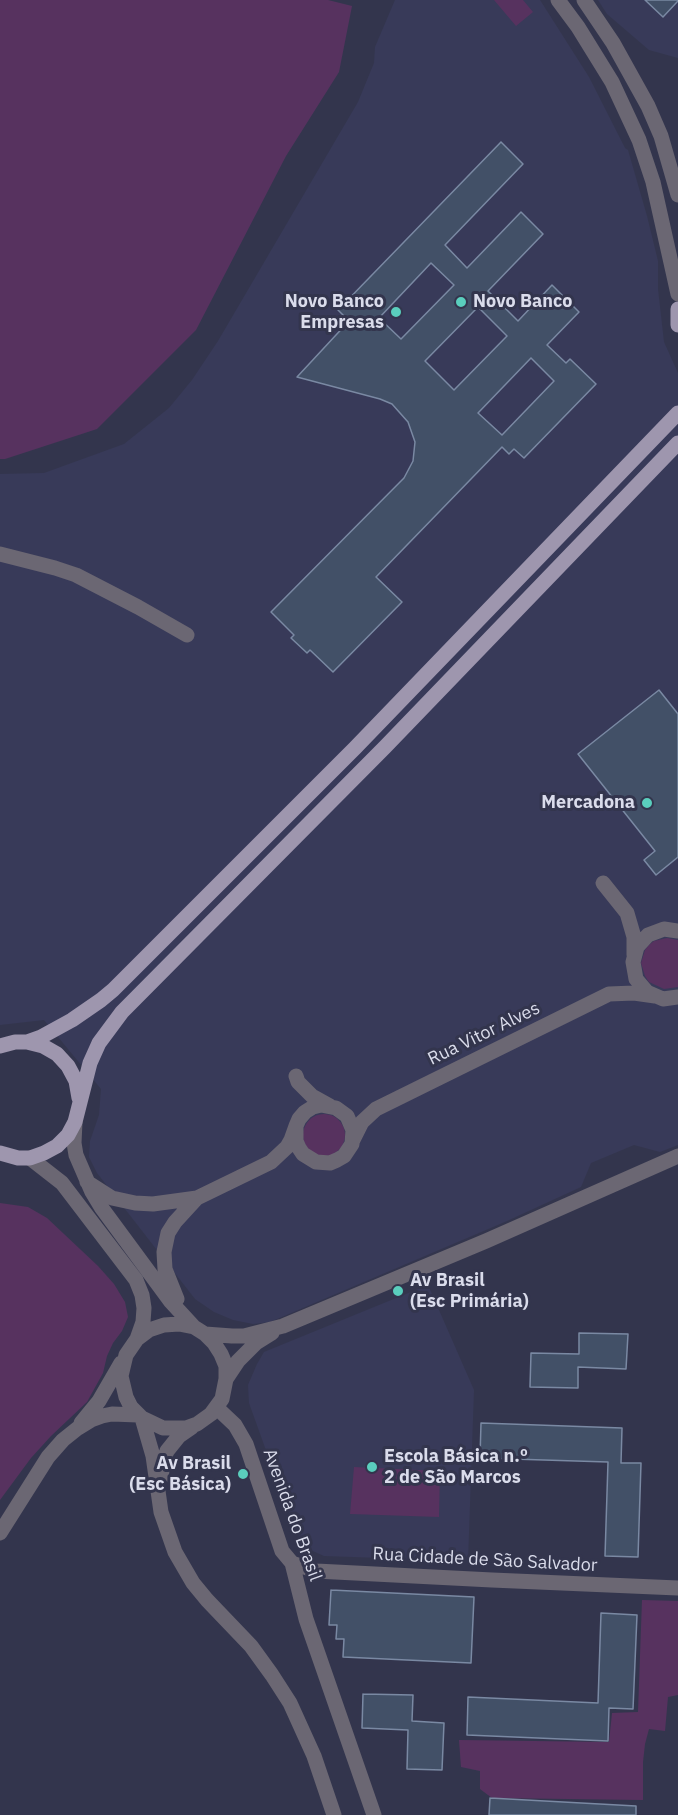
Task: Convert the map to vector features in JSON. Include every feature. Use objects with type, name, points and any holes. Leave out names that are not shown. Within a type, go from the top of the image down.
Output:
[{"type":"main road","points":[[678,309],[678,325]]},
{"type":"main road","points":[[0,1046],[14,1041],[41,1037],[72,1020],[113,990],[356,748],[678,413]]},
{"type":"main road","points":[[2,1156],[30,1158],[57,1146],[68,1135],[76,1117],[90,1063],[99,1043],[122,1012],[385,747],[678,443]]},
{"type":"main road","points":[[14,1041],[43,1046],[57,1054],[68,1066],[76,1081],[79,1096],[76,1117]]},
{"type":"street","points":[[558,0],[578,27],[612,82],[639,140],[653,182],[678,294]]},
{"type":"street","points":[[584,0],[613,43],[648,106],[661,136],[678,195]]},
{"type":"street","points":[[0,554],[76,574],[138,606],[187,635]]},
{"type":"street","points":[[603,883],[627,913],[634,937],[636,979],[647,992],[655,996]]},
{"type":"street","points":[[627,913],[650,925],[673,930]]},
{"type":"street","name":"Rua Vitor Alves","points":[[87,1182],[112,1198],[135,1203],[153,1204],[197,1198],[271,1162],[287,1147],[305,1112],[313,1107],[321,1105],[359,1112],[376,1109],[609,994],[621,981],[642,940],[656,931],[673,930]]},
{"type":"street","name":"Rua Vitor Alves","points":[[609,994],[634,993],[663,999],[678,997]]},
{"type":"street","points":[[316,1162],[303,1154],[296,1141],[301,1104],[297,1079],[312,1096],[342,1111],[351,1123],[352,1144]]},
{"type":"street","name":"Rua Vitor Alves","points":[[271,1162],[294,1159],[323,1164],[338,1160],[344,1156],[352,1144],[362,1122],[376,1109]]},
{"type":"street","points":[[76,1117],[74,1143],[76,1155],[101,1207],[171,1302],[214,1343],[226,1366],[225,1389],[217,1408],[179,1436],[167,1451],[162,1462],[159,1493]]},
{"type":"street","points":[[137,1339],[149,1330],[164,1325],[195,1326],[232,1336],[244,1336],[283,1326],[486,1241],[678,1156]]},
{"type":"street","points":[[0,1533],[48,1457],[99,1401],[137,1339],[143,1322],[142,1295],[136,1280],[62,1183],[30,1158]]},
{"type":"street","name":"Rua Vitor Alves","points":[[195,1326],[169,1284],[164,1252],[168,1233],[197,1198]]},
{"type":"street","points":[[226,1380],[247,1351],[283,1326]]},
{"type":"street","points":[[126,1355],[122,1376],[123,1387],[126,1398],[140,1417],[153,1456],[161,1512],[168,1535],[183,1566],[207,1600],[251,1646],[290,1704],[314,1756],[334,1815]]},
{"type":"street","name":"Avenida do Brasil","points":[[217,1408],[229,1417],[241,1434],[282,1551],[292,1563],[306,1619],[374,1815]]},
{"type":"street","points":[[73,1432],[91,1420],[112,1414],[140,1417],[163,1428],[186,1428],[197,1424]]},
{"type":"street","name":"Rua Cidade de São Salvador","points":[[292,1563],[325,1571],[678,1588]]},
{"type":"shaded area","points":[[0,0],[328,0],[352,6],[339,72],[286,156],[196,330],[97,429],[5,459],[0,459]]},
{"type":"shaded area","points":[[395,0],[540,0],[589,77],[628,150],[647,216],[658,261],[658,289],[664,342],[678,373],[678,1145],[660,1152],[634,1145],[591,1163],[581,1187],[270,1322],[253,1324],[233,1320],[214,1312],[195,1299],[97,1173],[89,1157],[90,1141],[99,1115],[101,1089],[44,1020],[0,1025],[0,474],[44,473],[124,444],[169,408],[192,380],[218,341],[358,102],[374,63],[375,47]]},
{"type":"shaded area","points":[[494,0],[523,0],[533,12],[516,26]]},
{"type":"shaded area","points":[[598,0],[678,0],[678,58],[649,50],[607,14]]},
{"type":"shaded area","points":[[667,938],[678,940],[678,987],[664,989],[649,982],[641,963],[649,945],[654,941]]},
{"type":"shaded area","points":[[324,1114],[339,1120],[345,1135],[339,1150],[324,1156],[309,1150],[303,1135],[309,1120]]},
{"type":"shaded area","points":[[0,1203],[28,1207],[47,1218],[114,1284],[125,1302],[128,1317],[113,1343],[103,1373],[87,1402],[31,1458],[0,1500]]},
{"type":"shaded area","name":"Escola Básica n.º 2 de São Marcos","points":[[428,1285],[474,1390],[468,1561],[324,1556],[306,1548],[295,1531],[249,1403],[248,1385],[264,1352]]},
{"type":"shaded area","points":[[354,1467],[440,1471],[439,1517],[350,1514]]},
{"type":"shaded area","points":[[642,1600],[678,1601],[678,1695],[668,1697],[665,1731],[649,1729],[643,1762],[643,1800],[492,1798],[480,1789],[480,1771],[461,1767],[459,1740],[609,1742],[612,1713],[638,1712]]},
{"type":"building","points":[[645,0],[678,0],[678,1],[663,17]]},
{"type":"building","points":[[501,142],[523,164],[445,245],[467,268],[521,212],[543,234],[488,291],[518,321],[552,285],[579,312],[547,345],[566,363],[570,359],[596,384],[524,458],[514,449],[509,454],[502,447],[376,577],[402,602],[333,672],[310,650],[307,653],[291,638],[294,635],[271,612],[404,478],[413,461],[415,442],[408,422],[392,404],[297,377],[349,321],[338,310]],"holes":[[[431,263],[454,285],[401,339],[379,318]],[[478,307],[507,336],[454,390],[425,361]],[[531,358],[554,381],[502,435],[478,413]]]},
{"type":"building","name":"Mercadona","points":[[659,690],[678,714],[678,857],[656,875],[644,860],[655,851],[578,754]]},
{"type":"building","points":[[579,1333],[628,1334],[626,1369],[578,1367],[578,1388],[530,1387],[531,1353],[579,1354]]},
{"type":"building","points":[[481,1423],[622,1428],[621,1463],[641,1463],[638,1557],[605,1556],[608,1462],[480,1458]]},
{"type":"building","points":[[331,1590],[474,1597],[471,1663],[343,1657],[344,1639],[336,1639],[337,1625],[329,1625]]},
{"type":"building","points":[[601,1613],[637,1615],[633,1709],[609,1708],[608,1741],[467,1735],[468,1697],[598,1703]]},
{"type":"building","points":[[363,1694],[413,1695],[412,1721],[444,1723],[442,1770],[407,1769],[408,1730],[362,1728]]},
{"type":"building","points":[[490,1798],[636,1806],[636,1815],[489,1815]]},
{"type":"place","name":"Novo Banco","points":[[461,302]]},
{"type":"place","name":"Novo Banco Empresas","points":[[396,312]]},
{"type":"place","name":"Mercadona","points":[[647,803]]},
{"type":"place","name":"Av Brasil (Esc Primária)","points":[[398,1291]]},
{"type":"place","name":"Escola Básica n.º 2 de São Marcos","points":[[372,1467]]},
{"type":"place","name":"Av Brasil (Esc Básica)","points":[[243,1474]]}]
